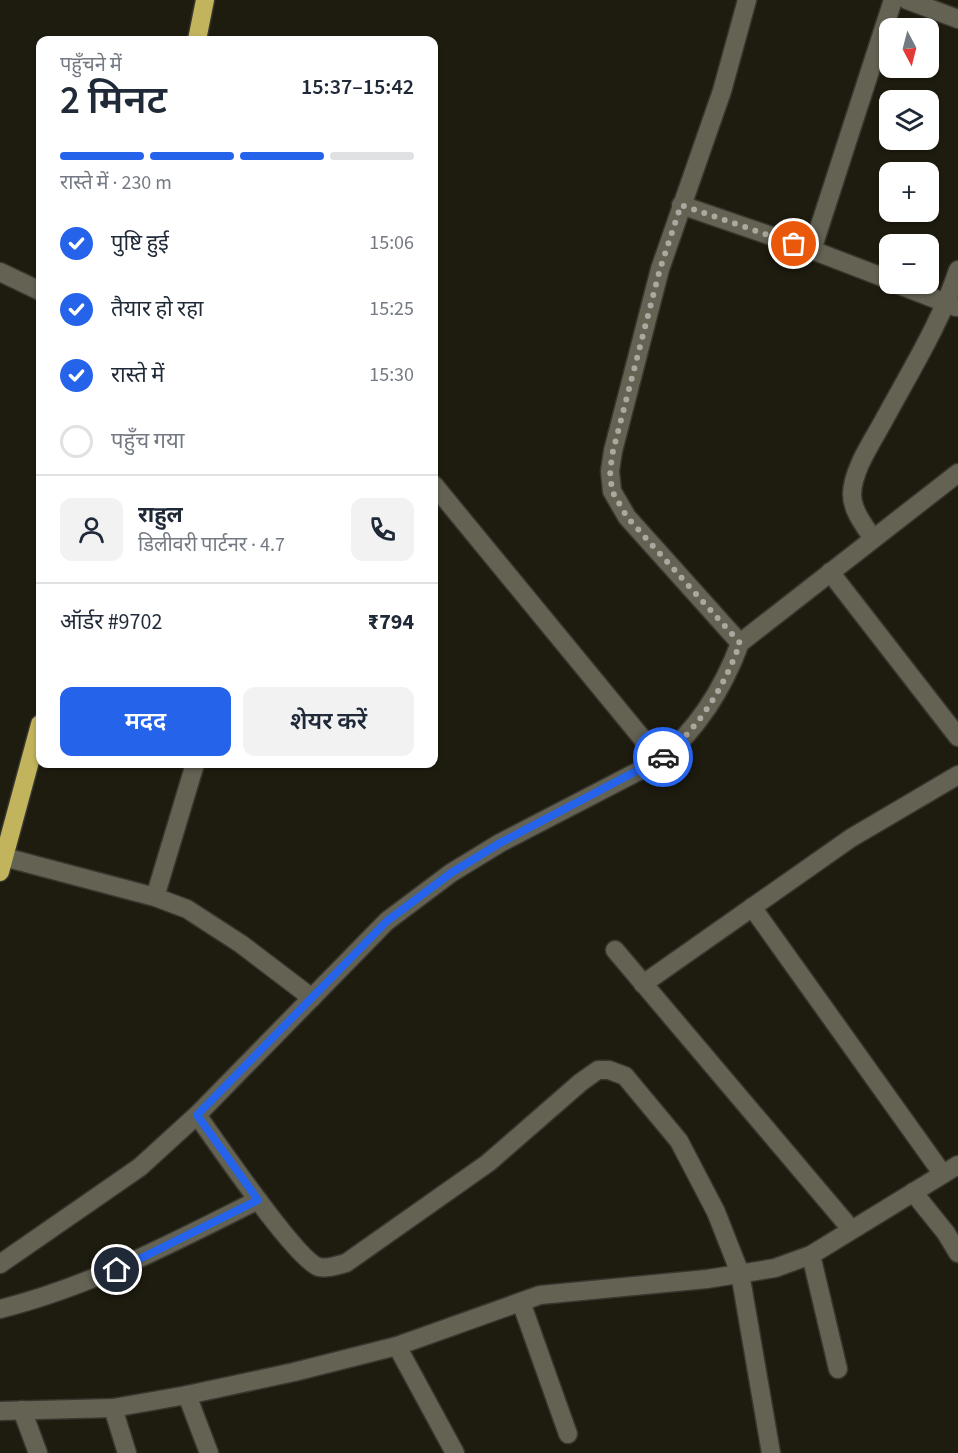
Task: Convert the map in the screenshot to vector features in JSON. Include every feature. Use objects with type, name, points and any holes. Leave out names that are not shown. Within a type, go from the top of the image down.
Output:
[{"type":"highway","points":[[198,36],[206,0]]},
{"type":"highway","points":[[2,865],[36,739]]},
{"type":"street","points":[[740,643],[627,517],[612,491],[610,471],[613,451],[660,269],[722,92],[747,0]]},
{"type":"street","points":[[812,250],[893,0]]},
{"type":"street","points":[[907,0],[958,19]]},
{"type":"street","points":[[681,205],[879,276]]},
{"type":"street","points":[[873,539],[853,506],[852,493],[856,478],[869,449],[953,305],[958,270]]},
{"type":"street","points":[[0,272],[36,289]]},
{"type":"street","points":[[924,294],[953,305]]},
{"type":"street","points":[[0,1264],[140,1167],[197,1115],[387,921],[451,873],[544,818],[660,760],[675,748],[695,725],[718,692],[740,643],[958,473]]},
{"type":"street","points":[[438,490],[660,760]]},
{"type":"street","points":[[830,573],[958,737]]},
{"type":"street","points":[[155,897],[192,768]]},
{"type":"street","points":[[644,984],[851,838],[958,775]]},
{"type":"street","points":[[2,865],[155,897],[187,909],[241,944],[312,998]]},
{"type":"street","points":[[0,1411],[113,1408],[187,1395],[294,1372],[397,1346],[540,1295],[707,1279],[775,1268],[811,1255],[950,1169],[752,907]]},
{"type":"street","points":[[615,950],[851,1229]]},
{"type":"street","points":[[197,1115],[258,1200],[304,1258],[317,1267],[329,1268],[346,1263],[488,1163],[581,1082],[598,1070],[609,1070],[625,1076],[679,1141],[716,1212],[740,1273],[771,1453]]},
{"type":"street","points":[[913,1192],[946,1233],[958,1253]]},
{"type":"street","points":[[0,1309],[30,1301],[117,1270],[258,1200]]},
{"type":"street","points":[[811,1255],[838,1369]]},
{"type":"street","points":[[521,1302],[568,1434]]},
{"type":"street","points":[[397,1346],[455,1453]]},
{"type":"street","points":[[187,1395],[209,1453]]},
{"type":"street","points":[[113,1408],[127,1453]]},
{"type":"street","points":[[22,1410],[38,1453]]},
{"type":"way so far","points":[[663,757],[675,748],[695,725],[718,692],[740,643],[627,517],[612,491],[610,471],[613,451],[660,269],[681,205],[794,244]]},
{"type":"route","points":[[117,1270],[258,1200],[197,1115],[387,921],[451,873],[500,843],[663,757]]}]
